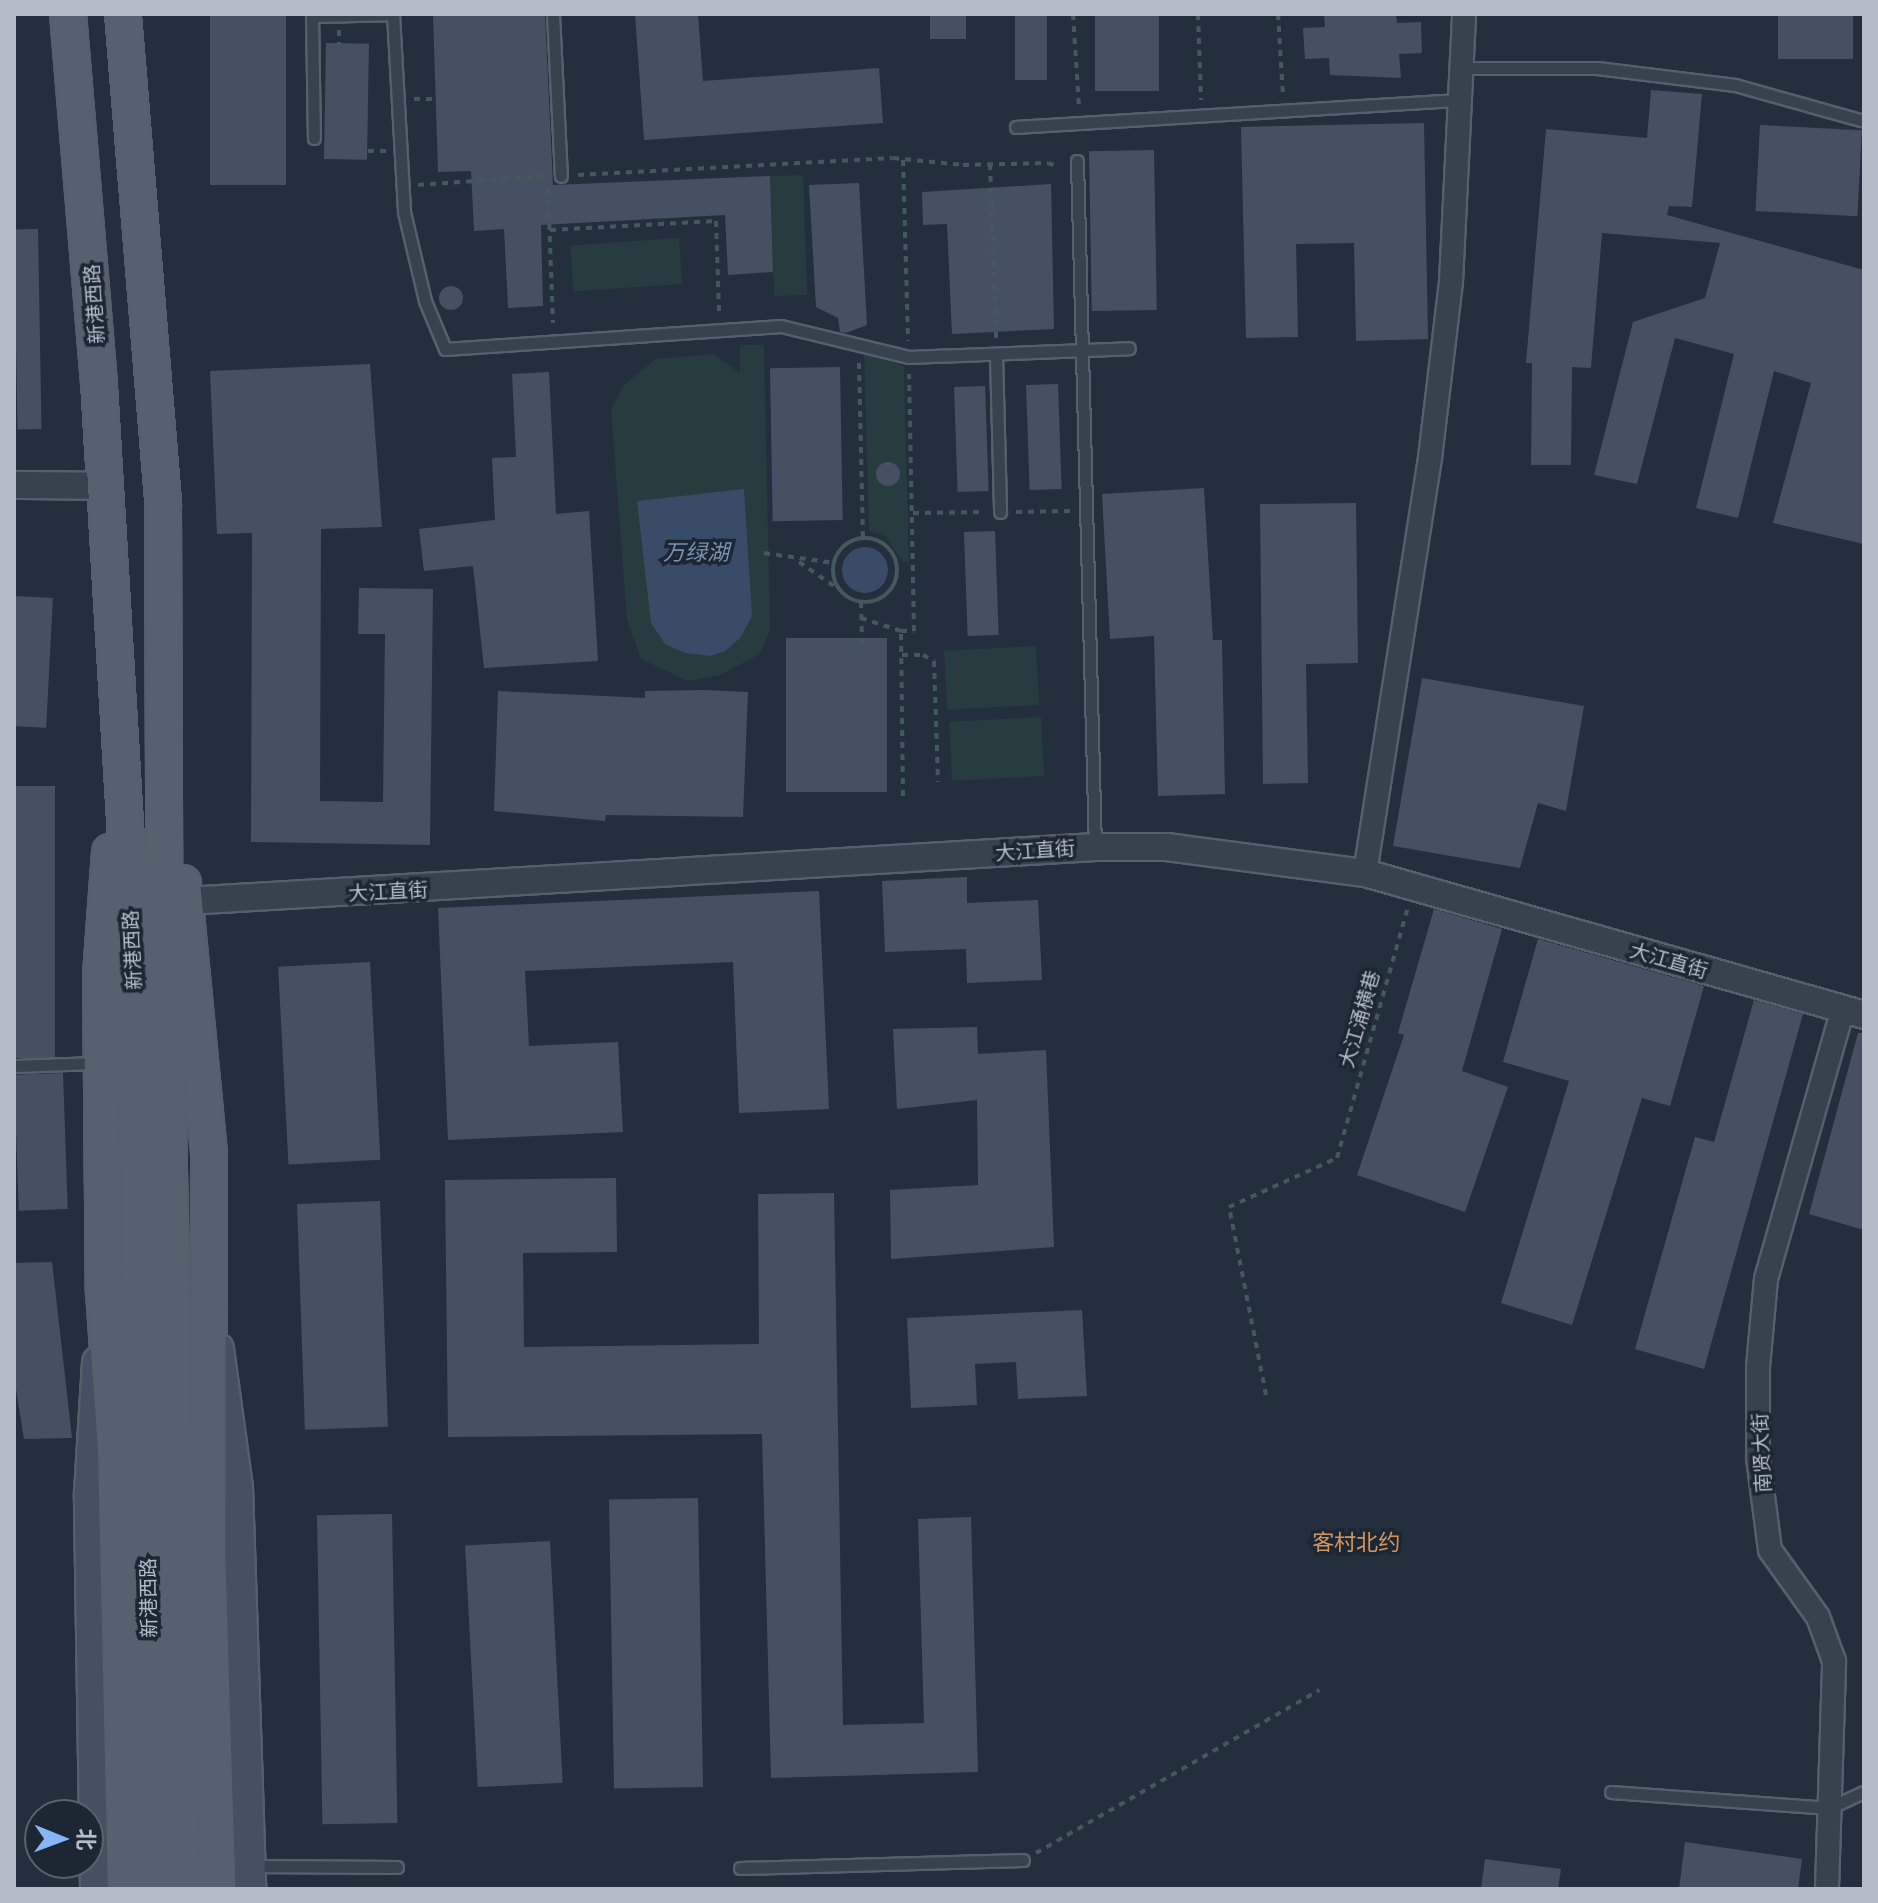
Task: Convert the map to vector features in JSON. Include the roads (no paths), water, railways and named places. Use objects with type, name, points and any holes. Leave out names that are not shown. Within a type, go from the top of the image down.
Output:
[{"type":"main road","name":"新港西路","points":[[68,14],[105,486],[183,1889]]},
{"type":"main road","name":"新港西路","points":[[123,14],[161,451],[167,788],[155,1889]]},
{"type":"main road","points":[[120,781],[103,927],[101,1062],[104,1292],[115,1450],[125,1889]]},
{"type":"main road","points":[[167,788],[186,901],[209,1155],[211,1310],[207,1477],[218,1889]]},
{"type":"main road","points":[[96,1889],[90,1493],[104,1292]]},
{"type":"main road","points":[[211,1310],[237,1487],[249,1877]]},
{"type":"street","points":[[1365,873],[1430,458],[1451,282],[1465,68],[1464,14]]},
{"type":"street","points":[[14,485],[105,486]]},
{"type":"street","name":"大江直街","points":[[186,901],[1095,847],[1213,851],[1365,873],[1854,1012]]},
{"type":"street","name":"南贤大街","points":[[1827,1889],[1834,1661],[1818,1617],[1770,1550],[1758,1457],[1758,1367],[1766,1279],[1854,1012]]},
{"type":"lane","points":[[314,138],[312,15],[393,14],[401,186],[425,301],[445,349],[781,326],[909,357],[1129,348]]},
{"type":"lane","points":[[553,14],[561,176]]},
{"type":"lane","points":[[1465,68],[1597,68],[1735,85],[1860,120]]},
{"type":"lane","points":[[1016,127],[1462,100]]},
{"type":"lane","points":[[1077,161],[1095,847]]},
{"type":"lane","points":[[996,355],[1000,512]]},
{"type":"lane","points":[[14,1066],[101,1062]]},
{"type":"lane","points":[[1611,1792],[1829,1808],[1864,1792]]},
{"type":"lane","points":[[740,1868],[1023,1860]]},
{"type":"lane","points":[[249,1877],[397,1867]]},
{"type":"water","name":"万绿湖","points":[[744,489],[752,616],[741,637],[725,651],[711,656],[685,653],[665,644],[651,623],[637,501]]},
{"type":"water","points":[[865,547],[881,554],[888,570],[881,586],[865,593],[849,586],[842,570],[849,554]]},
{"type":"district","name":"客村北约","points":[[1356,1543]]}]
